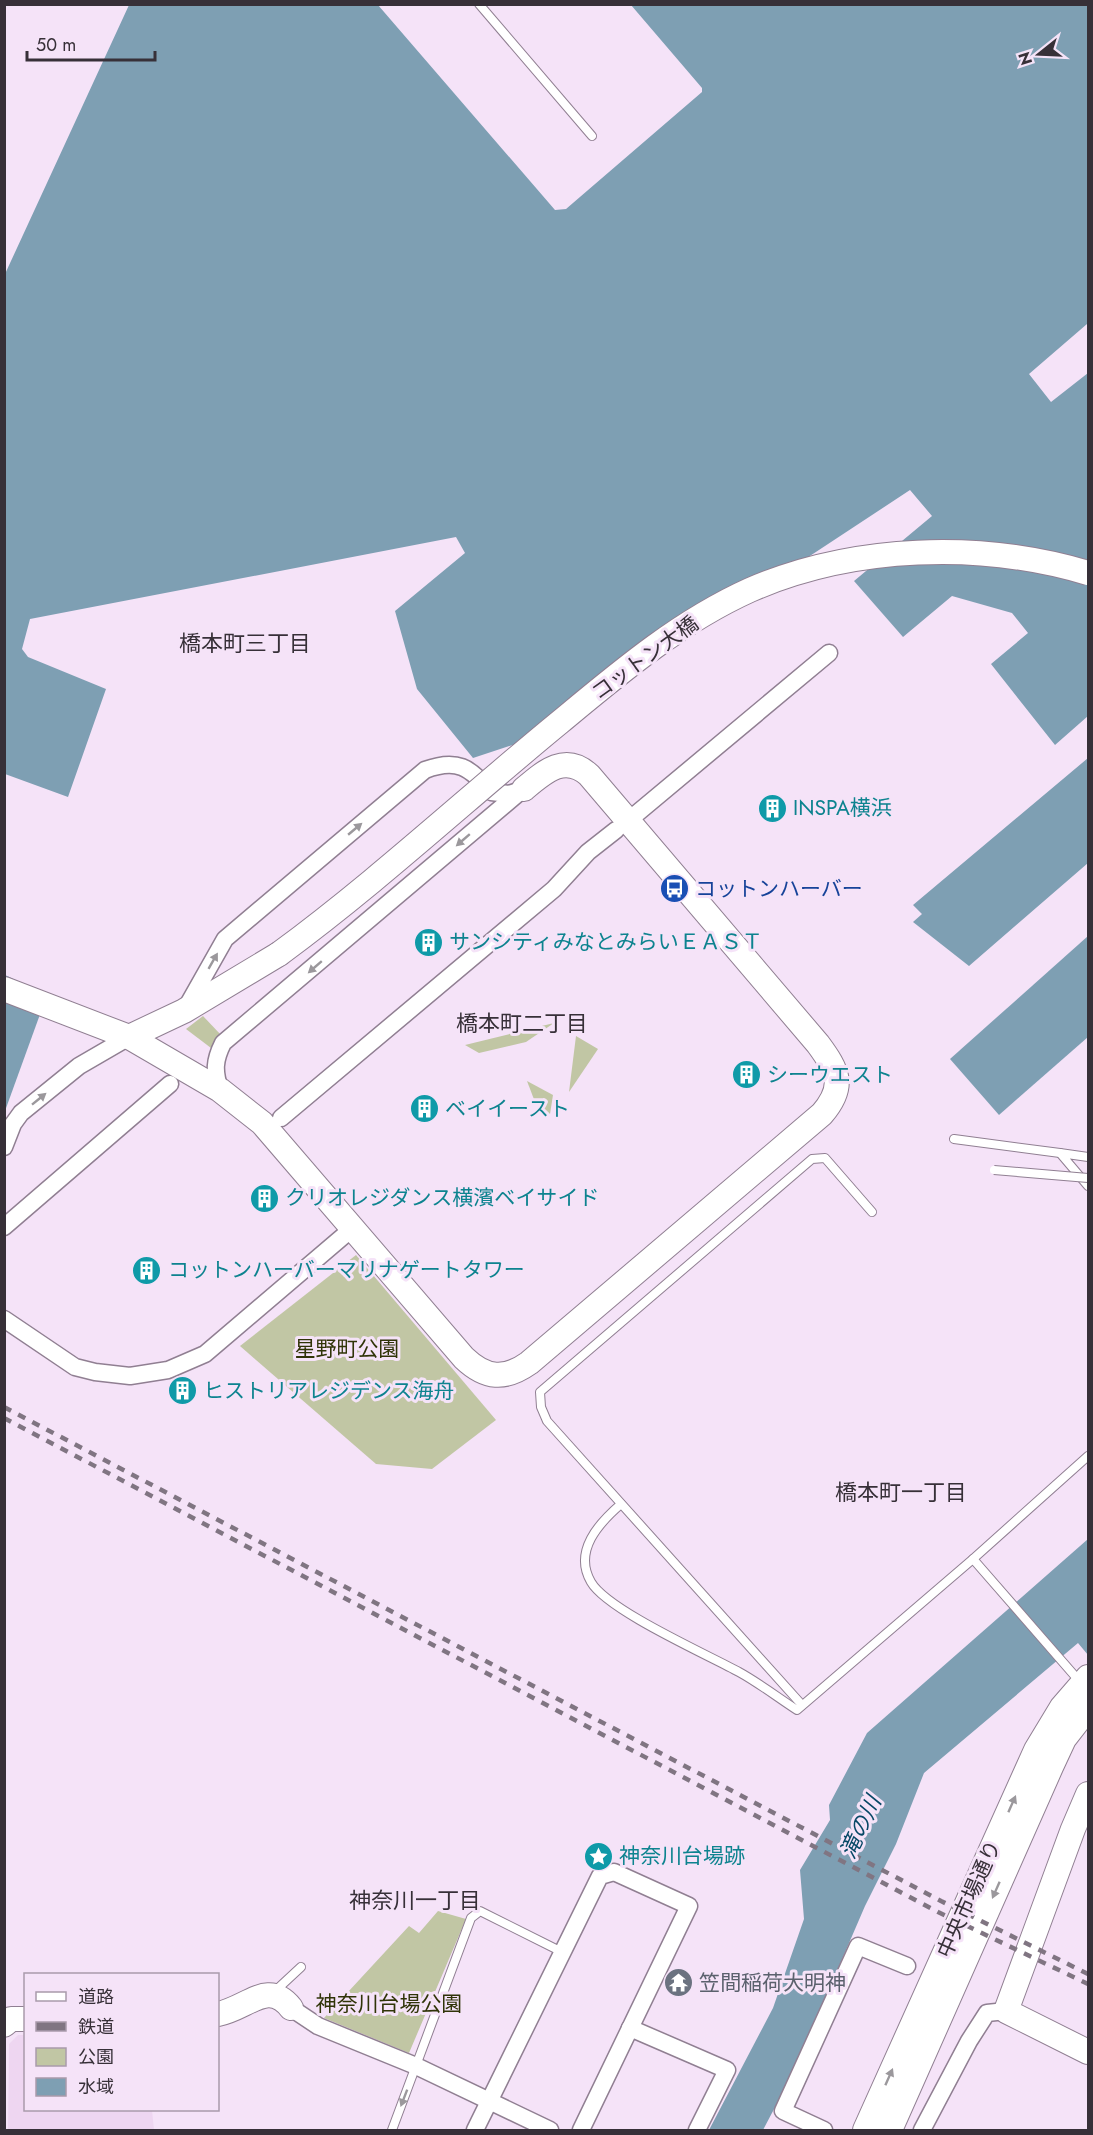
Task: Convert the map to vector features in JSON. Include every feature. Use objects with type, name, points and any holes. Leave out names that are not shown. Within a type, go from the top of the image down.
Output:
[{"type":"street","name":"コットン大橋","points":[[129,1037],[184,1011],[279,954],[331,915],[618,674],[670,635],[751,590],[832,564],[930,553],[1027,559],[1089,573]]},
{"type":"street","points":[[635,815],[829,653]]},
{"type":"street","points":[[184,1011],[225,939],[425,770],[443,764],[460,766],[475,773],[491,792],[509,794],[524,789]]},
{"type":"street","points":[[4,989],[129,1037],[220,1090],[262,1123],[470,1364],[486,1374],[508,1375],[529,1363],[822,1114],[836,1095],[837,1085],[833,1067],[818,1044],[589,776],[575,766],[558,765],[548,768],[223,1043],[215,1060],[215,1074],[220,1090]]},
{"type":"street","points":[[484,823],[491,792]]},
{"type":"street","points":[[281,1118],[555,889],[588,852],[616,830]]},
{"type":"street","points":[[5,1145],[12,1124],[21,1113],[79,1066],[129,1037]]},
{"type":"street","points":[[4,1227],[170,1084]]},
{"type":"street","points":[[4,1319],[75,1367],[130,1376],[168,1370],[205,1354],[354,1227]]},
{"type":"street","name":"中央市場通り","points":[[890,2130],[1051,1767],[1077,1721],[1081,1680]]},
{"type":"street","name":"中央市場通り","points":[[865,2130],[1036,1750],[1077,1721]]},
{"type":"street","points":[[1006,2011],[1072,1829],[1089,1794]]},
{"type":"street","points":[[475,2130],[600,1876],[614,1872],[689,1906],[581,2130]]},
{"type":"street","points":[[824,2130],[783,2111],[858,1946],[907,1966]]},
{"type":"street","points":[[219,2014],[282,2000],[318,2026],[416,2066],[550,2130]]},
{"type":"street","points":[[922,2130],[969,2041],[987,2013],[1006,2011],[1089,2052]]},
{"type":"street","points":[[630,2028],[727,2070],[697,2130]]},
{"type":"lane","points":[[479,4],[592,136]]},
{"type":"lane","points":[[954,1139],[1089,1157]]},
{"type":"lane","points":[[1060,1153],[1089,1186]]},
{"type":"lane","points":[[802,1705],[547,1421],[541,1407],[540,1392],[812,1159],[825,1158],[872,1212]]},
{"type":"lane","points":[[993,1170],[1089,1178]]},
{"type":"lane","points":[[621,1504],[591,1535],[585,1559],[590,1581],[608,1602],[742,1674],[796,1710],[973,1559],[1089,1456]]},
{"type":"lane","points":[[973,1559],[1081,1680]]},
{"type":"lane","points":[[392,2130],[471,1918],[480,1911],[562,1952]]},
{"type":"lane","points":[[282,2000],[301,1967]]},
{"type":"shaded area","points":[[18,2035],[24,2035],[24,2111],[152,2111],[154,2130],[8,2130],[9,2044]]},
{"type":"green space","points":[[203,1016],[221,1035],[211,1048],[186,1029]]},
{"type":"green space","points":[[554,1023],[526,1042],[479,1053],[465,1045]]},
{"type":"green space","points":[[576,1036],[598,1049],[569,1092]]},
{"type":"green space","points":[[527,1081],[553,1095],[550,1114],[535,1102]]},
{"type":"green space","name":"星野町公園","points":[[356,1255],[496,1420],[432,1469],[376,1464],[240,1346]]},
{"type":"green space","name":"神奈川台場公園","points":[[438,1911],[466,1919],[409,2053],[324,2018],[409,1926],[419,1933]]},
{"type":"water","points":[[129,5],[378,5],[555,210],[566,209],[702,92],[702,88],[631,5],[1088,5],[1088,326],[1087,324],[1029,374],[1051,402],[1088,373],[1088,716],[1055,745],[991,664],[1028,633],[1012,613],[952,596],[903,637],[854,581],[932,516],[910,490],[534,738],[473,758],[417,689],[395,611],[465,553],[456,537],[30,619],[22,649],[28,657],[106,689],[68,797],[5,774],[5,274]]},
{"type":"water","points":[[1088,758],[1088,863],[969,966],[913,922],[922,914],[913,905]]},
{"type":"water","points":[[1088,936],[1088,1037],[999,1115],[950,1059]]},
{"type":"water","points":[[5,975],[47,995],[5,1111]]},
{"type":"water","name":"滝の川","points":[[1088,1539],[1088,1655],[1078,1643],[924,1773],[896,1844],[865,1906],[793,2073],[763,2130],[709,2130],[773,2008],[804,1919],[800,1870],[830,1820],[829,1805],[867,1733]]},
{"type":"railway","points":[[4,1407],[941,1901],[1088,1974]]},
{"type":"railway","points":[[4,1418],[938,1912],[1088,1984]]},
{"type":"place","name":"INSPA横浜","points":[[772,808]]},
{"type":"place","name":"コットンハーバー","points":[[674,889]]},
{"type":"place","name":"サンシティみなとみらいＥＡＳＴ","points":[[428,942]]},
{"type":"place","name":"シーウエスト","points":[[746,1075]]},
{"type":"place","name":"ベイイースト","points":[[424,1109]]},
{"type":"place","name":"クリオレジダンス横濱ベイサイド","points":[[264,1198]]},
{"type":"place","name":"コットンハーバーマリナゲートタワー","points":[[147,1270]]},
{"type":"place","name":"ヒストリアレジデンス海舟","points":[[182,1391]]},
{"type":"place","name":"神奈川台場跡","points":[[598,1856]]},
{"type":"place","name":"笠間稲荷大明神","points":[[678,1983]]},
{"type":"district","name":"橋本町三丁目","points":[[245,643]]},
{"type":"district","name":"橋本町二丁目","points":[[522,1023]]},
{"type":"district","name":"橋本町一丁目","points":[[901,1492]]},
{"type":"district","name":"神奈川一丁目","points":[[415,1900]]}]
